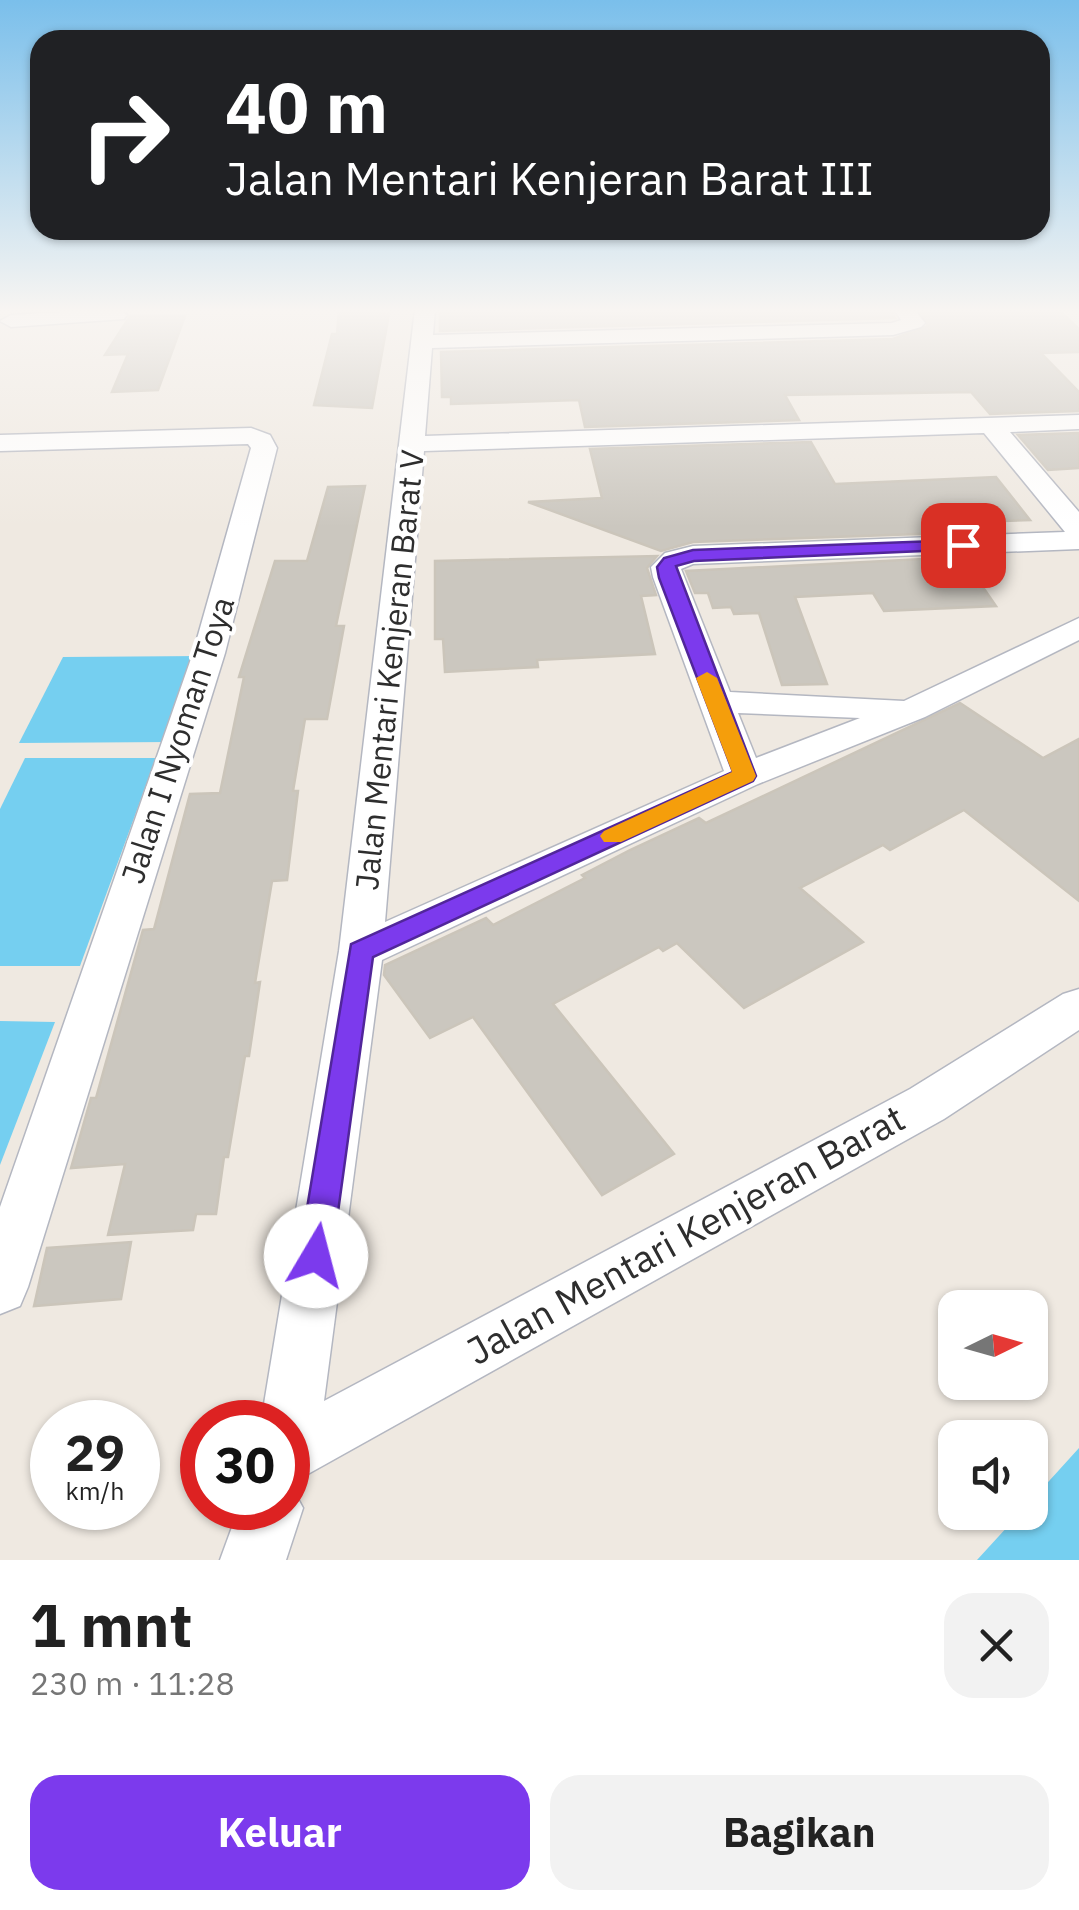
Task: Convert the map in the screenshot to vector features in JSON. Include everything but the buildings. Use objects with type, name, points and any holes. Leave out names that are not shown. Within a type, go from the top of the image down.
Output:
[{"type":"street","name":"Jalan Mentari Kenjeran Barat V","points":[[295,1400],[361,951],[419,382]]},
{"type":"street","points":[[414,434],[1079,404]]},
{"type":"street","points":[[414,434],[1079,422]]},
{"type":"street","points":[[991,424],[1079,530]]},
{"type":"street","name":"Jalan I Nyoman Toya","points":[[0,443],[251,436],[261,440],[264,448],[208,653],[0,1287]]},
{"type":"street","points":[[745,776],[668,578],[666,567],[675,559],[1079,540]]},
{"type":"street","points":[[361,951],[745,776],[912,710],[1079,628]]},
{"type":"street","points":[[716,702],[912,710]]},
{"type":"street","name":"Jalan Mentari Kenjeran Barat","points":[[310,1442],[927,1104],[1079,1007]]},
{"type":"street","points":[[253,1560],[263,1530]]},
{"type":"water","points":[[202,656],[171,742],[19,743],[63,657]]},
{"type":"water","points":[[25,758],[156,758],[80,966],[0,966],[0,809]]},
{"type":"water","points":[[0,1021],[55,1022],[0,1165]]},
{"type":"water","points":[[1079,1448],[1079,1560],[977,1560],[1004,1530],[1048,1530],[1048,1482]]},
{"type":"slow traffic","points":[[612,836],[745,776],[707,678]]},
{"type":"route","points":[[316,1256],[361,951],[745,776],[668,578],[666,567],[670,562],[693,556],[963,545]]}]
